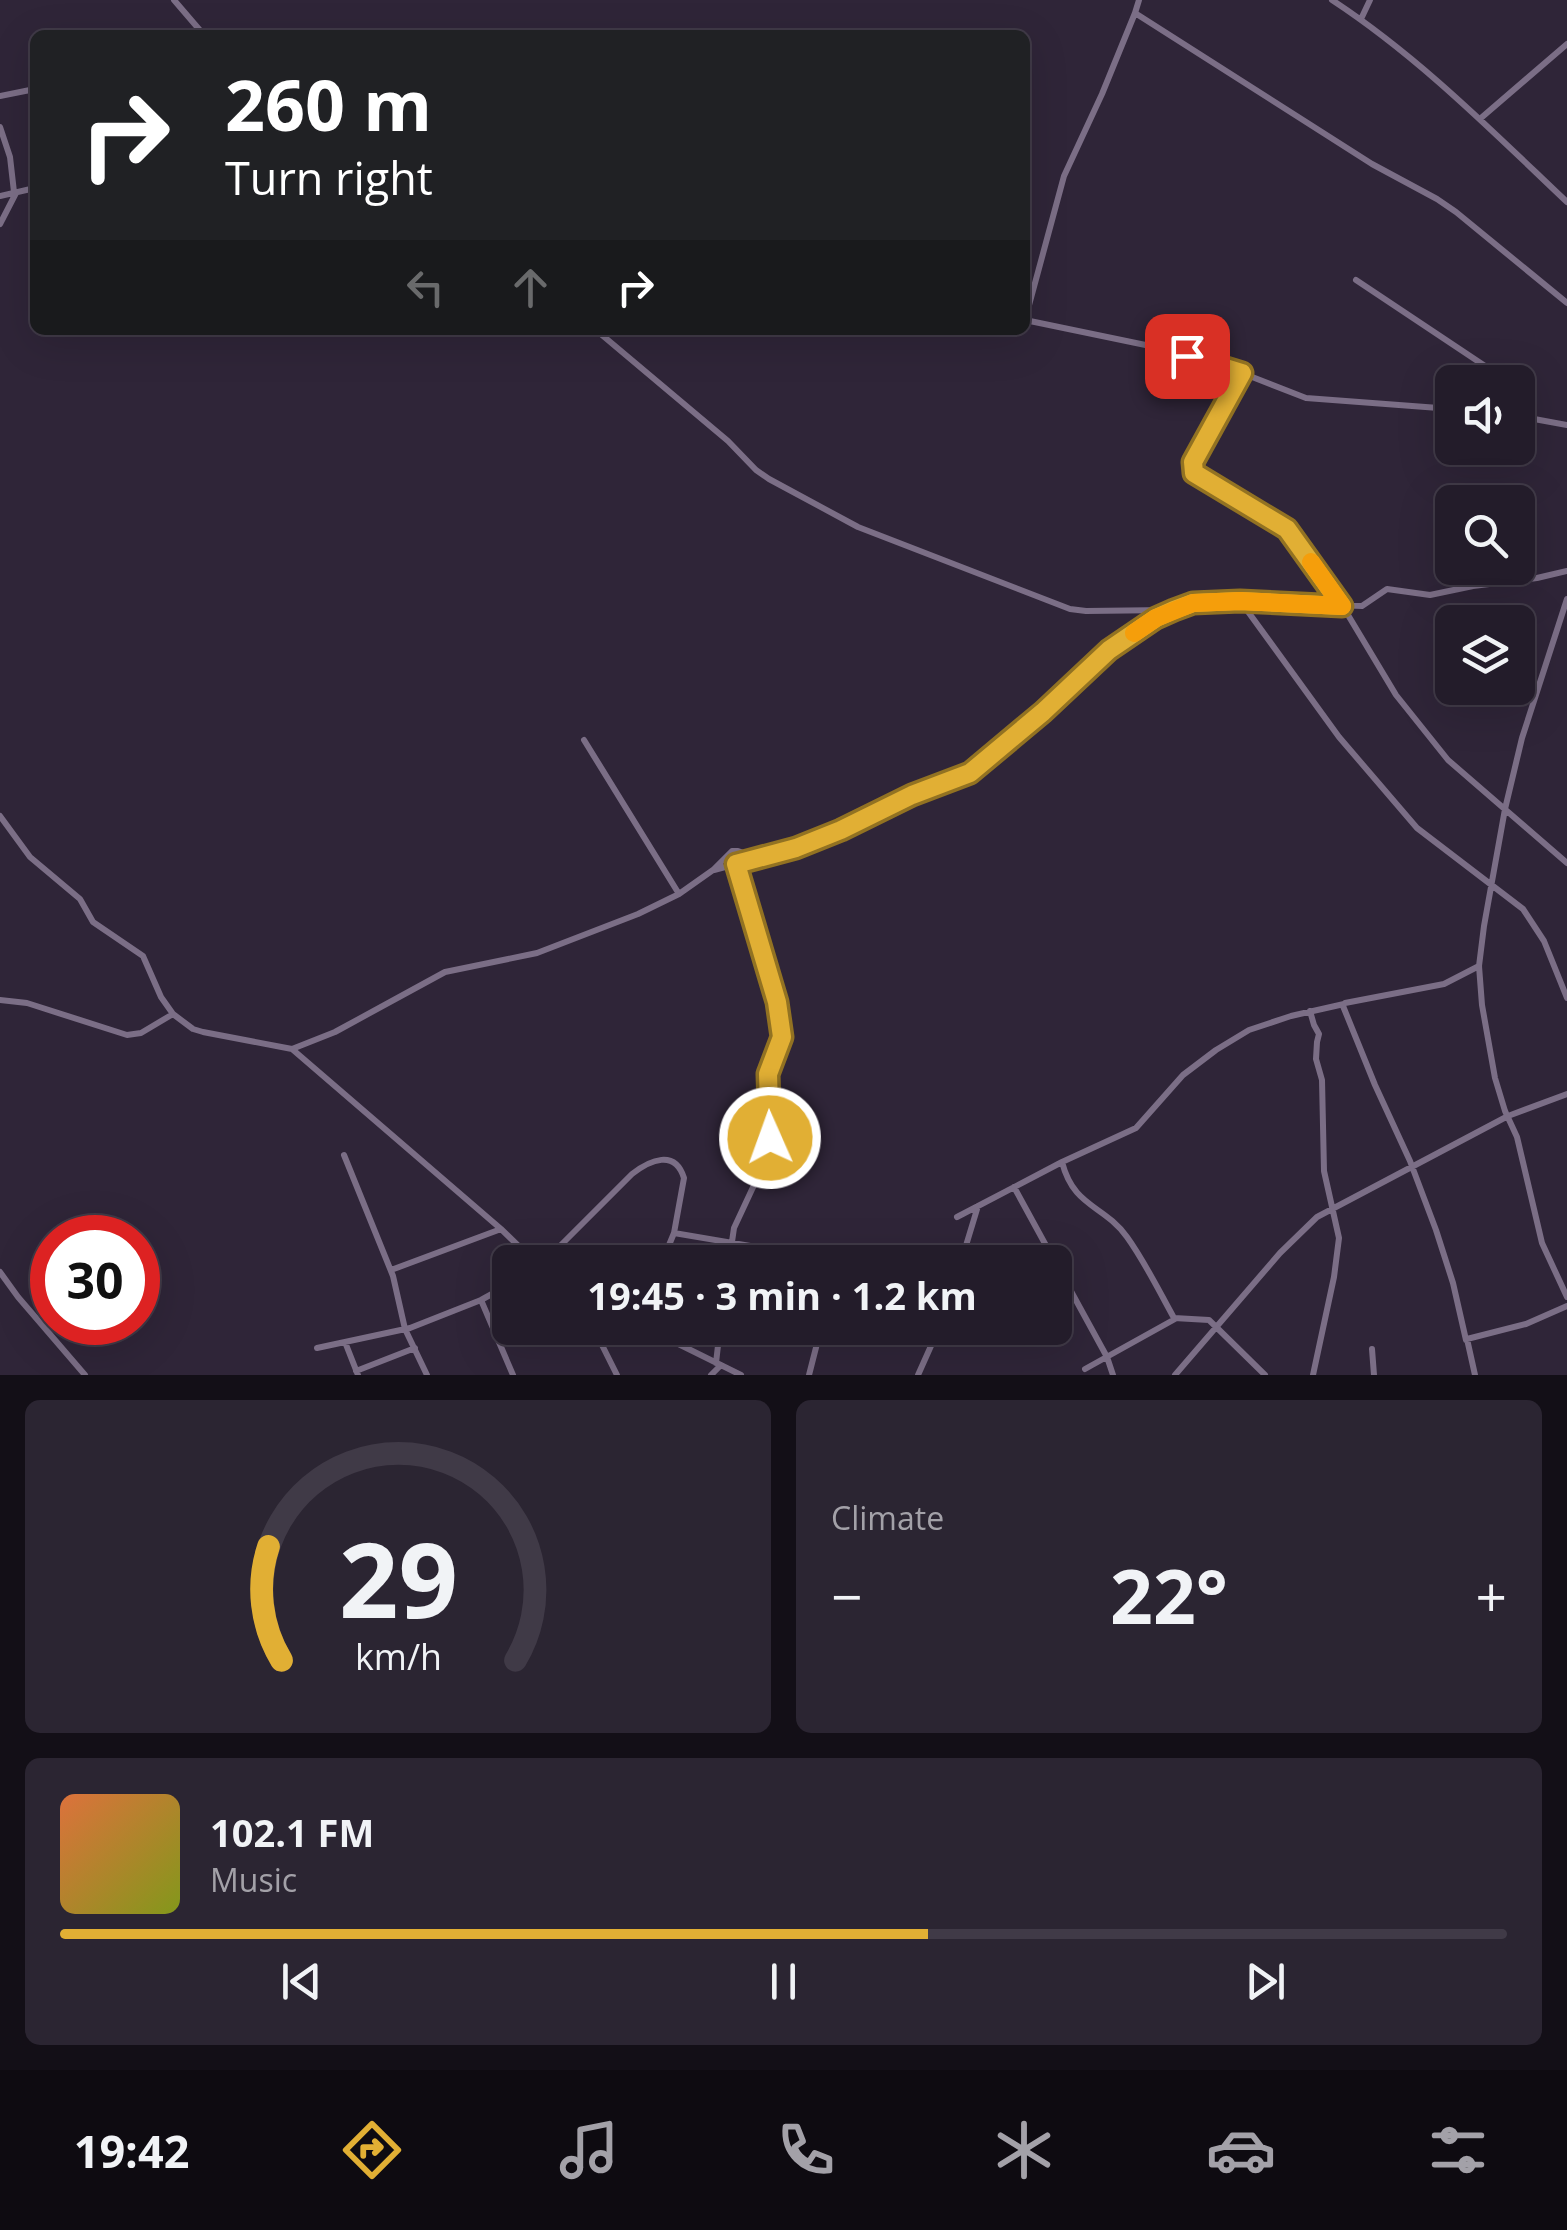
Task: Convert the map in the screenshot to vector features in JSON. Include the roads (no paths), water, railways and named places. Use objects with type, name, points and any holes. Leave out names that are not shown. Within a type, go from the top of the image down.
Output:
[{"type":"street","points":[[174,0],[200,30]]},
{"type":"street","points":[[1030,302],[1064,176],[1139,0]]},
{"type":"street","points":[[1332,0],[1361,19],[1481,118],[1567,202]]},
{"type":"street","points":[[1361,19],[1370,0]]},
{"type":"street","points":[[1135,13],[1372,164],[1456,212],[1567,303]]},
{"type":"street","points":[[1481,118],[1567,44]]},
{"type":"street","points":[[0,96],[30,89]]},
{"type":"street","points":[[0,127],[15,192],[0,224]]},
{"type":"street","points":[[0,196],[30,189]]},
{"type":"street","points":[[1356,280],[1483,365]]},
{"type":"street","points":[[1030,321],[1160,348],[1306,398],[1435,408]]},
{"type":"street","points":[[602,335],[769,480],[858,527],[1070,609],[1174,610]]},
{"type":"street","points":[[1242,373],[1193,462],[1194,473],[1287,529],[1342,606],[1396,695],[1448,760],[1567,863]]},
{"type":"street","points":[[1535,419],[1567,425]]},
{"type":"street","points":[[713,870],[796,848],[976,769],[1109,650],[1156,618],[1193,603],[1367,604],[1388,589],[1430,595],[1567,571]]},
{"type":"street","points":[[1567,599],[1522,738],[1505,809],[1479,966],[1494,1078],[1518,1137],[1542,1242],[1567,1297]]},
{"type":"street","points":[[1240,601],[1340,737],[1418,828],[1514,901],[1533,922],[1567,998]]},
{"type":"street","points":[[584,740],[679,894]]},
{"type":"street","points":[[0,816],[30,857],[80,899],[93,922],[143,956],[161,997],[174,1014],[203,1032],[292,1049],[518,1245]]},
{"type":"street","points":[[292,1049],[335,1032],[445,972],[537,952],[638,914],[679,894],[732,851],[758,858]]},
{"type":"street","points":[[731,1243],[734,1228],[769,1153],[768,1074],[782,1037],[777,1002],[736,864]]},
{"type":"street","points":[[956,1217],[1136,1128],[1183,1075],[1216,1050],[1256,1028],[1381,994],[1444,984],[1479,966]]},
{"type":"street","points":[[0,1000],[27,1003],[127,1034],[141,1033],[174,1014]]},
{"type":"street","points":[[1344,1004],[1412,1166],[1448,1265],[1476,1375]]},
{"type":"street","points":[[1310,1011],[1320,1035],[1316,1058],[1322,1080],[1324,1172],[1339,1238],[1314,1375]]},
{"type":"street","points":[[1175,1375],[1310,1222],[1508,1116],[1567,1094]]},
{"type":"street","points":[[344,1155],[391,1270],[406,1328],[427,1375]]},
{"type":"street","points":[[561,1245],[639,1168],[665,1159],[674,1161],[684,1178],[669,1245]]},
{"type":"street","points":[[1062,1162],[1077,1195],[1126,1236],[1175,1319]]},
{"type":"street","points":[[1014,1187],[1113,1375]]},
{"type":"street","points":[[966,1245],[978,1206]]},
{"type":"street","points":[[391,1270],[501,1229]]},
{"type":"street","points":[[674,1233],[743,1245]]},
{"type":"street","points":[[0,1272],[85,1375]]},
{"type":"street","points":[[317,1348],[406,1328],[492,1294]]},
{"type":"street","points":[[480,1300],[514,1375]]},
{"type":"street","points":[[1466,1340],[1526,1324],[1567,1306]]},
{"type":"street","points":[[1085,1369],[1175,1319],[1209,1320],[1265,1375]]},
{"type":"street","points":[[345,1342],[357,1373],[415,1348]]},
{"type":"street","points":[[602,1345],[617,1375]]},
{"type":"street","points":[[680,1345],[741,1375]]},
{"type":"street","points":[[711,1375],[719,1364],[720,1345]]},
{"type":"street","points":[[809,1375],[817,1345]]},
{"type":"street","points":[[918,1375],[931,1345]]},
{"type":"street","points":[[1372,1349],[1374,1375]]}]
